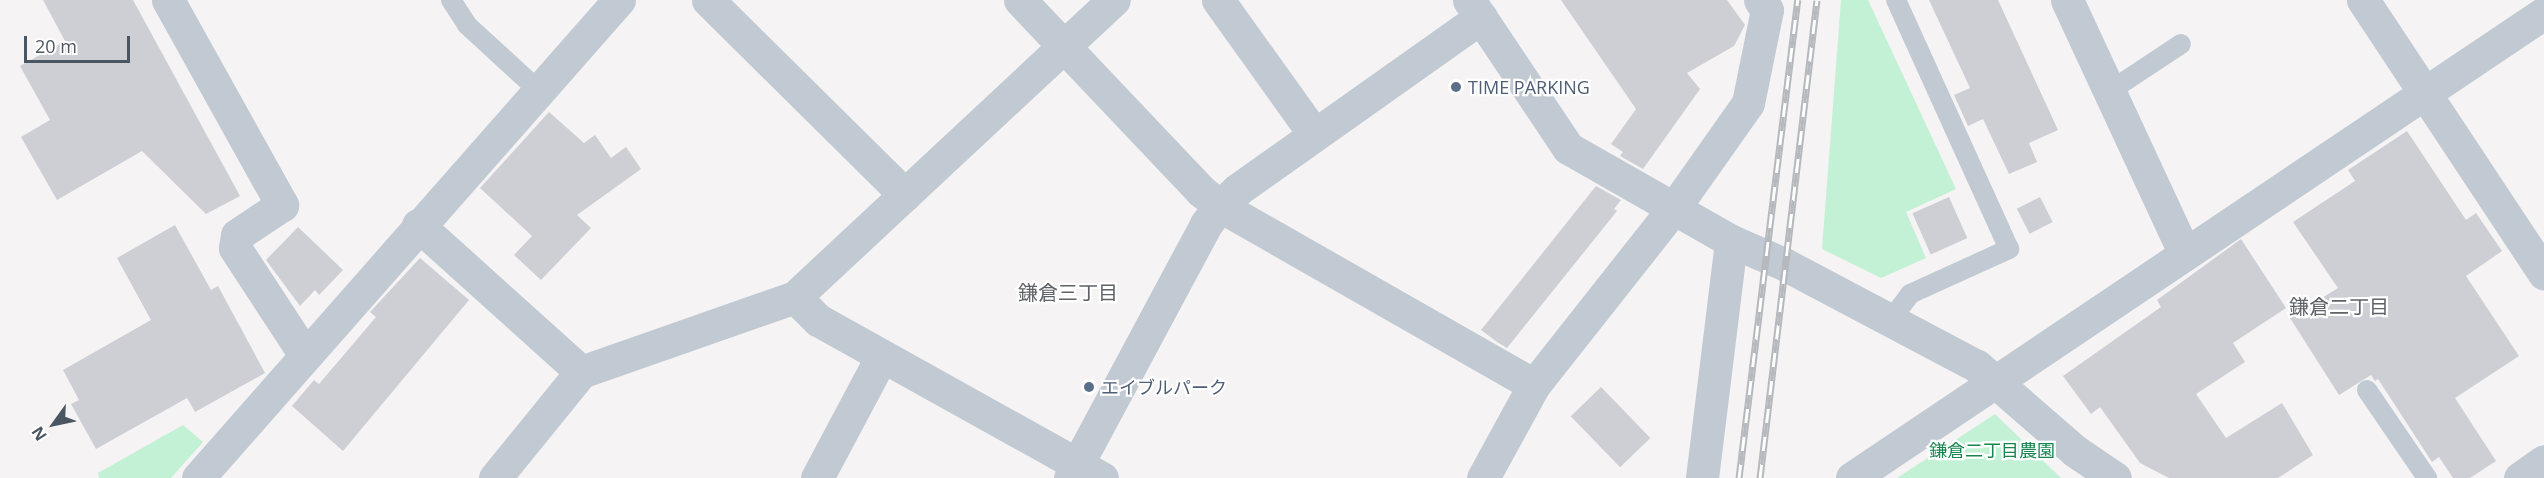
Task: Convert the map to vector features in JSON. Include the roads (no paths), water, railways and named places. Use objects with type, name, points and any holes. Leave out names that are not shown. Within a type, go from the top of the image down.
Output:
[{"type":"street","points":[[168,0],[282,205],[237,235],[235,248],[305,355]]},
{"type":"street","points":[[198,478],[418,225],[619,0]]},
{"type":"street","points":[[708,0],[905,195]]},
{"type":"street","points":[[1020,0],[1201,191],[1220,206],[1534,386]]},
{"type":"street","points":[[495,478],[581,372],[795,297],[1063,45],[1114,0]]},
{"type":"street","points":[[1218,0],[1314,134]]},
{"type":"street","points":[[1483,478],[1534,386],[1674,208],[1748,103],[1767,10],[1760,0]]},
{"type":"street","points":[[2067,0],[2185,254]]},
{"type":"street","points":[[2363,0],[2544,273]]},
{"type":"street","points":[[795,297],[818,320],[1084,473],[1206,224],[1220,206],[1475,8],[1568,147],[1731,241],[1784,264],[1977,366],[2081,465],[2115,478]]},
{"type":"street","points":[[1852,478],[2185,254],[2427,95],[2544,13]]},
{"type":"street","points":[[418,225],[581,372]]},
{"type":"street","points":[[1702,478],[1731,241]]},
{"type":"street","points":[[817,478],[882,356]]},
{"type":"street","points":[[2520,478],[2544,461]]},
{"type":"lane","points":[[451,0],[467,26],[539,91]]},
{"type":"lane","points":[[1890,321],[1910,294],[2009,249],[1896,0]]},
{"type":"lane","points":[[2110,91],[2181,44]]},
{"type":"lane","points":[[2367,390],[2427,478]]},
{"type":"railway","points":[[1739,478],[1798,0]]},
{"type":"railway","points":[[1760,478],[1817,0]]},
{"type":"place","name":"TIME PARKING","points":[[1456,87]]},
{"type":"place","name":"エイブルパーク","points":[[1089,387]]},
{"type":"district","name":"鎌倉三丁目","points":[[1068,292]]},
{"type":"district","name":"鎌倉二丁目","points":[[2339,306]]},
{"type":"park label","name":"鎌倉二丁目農園","points":[[1992,450]]}]
